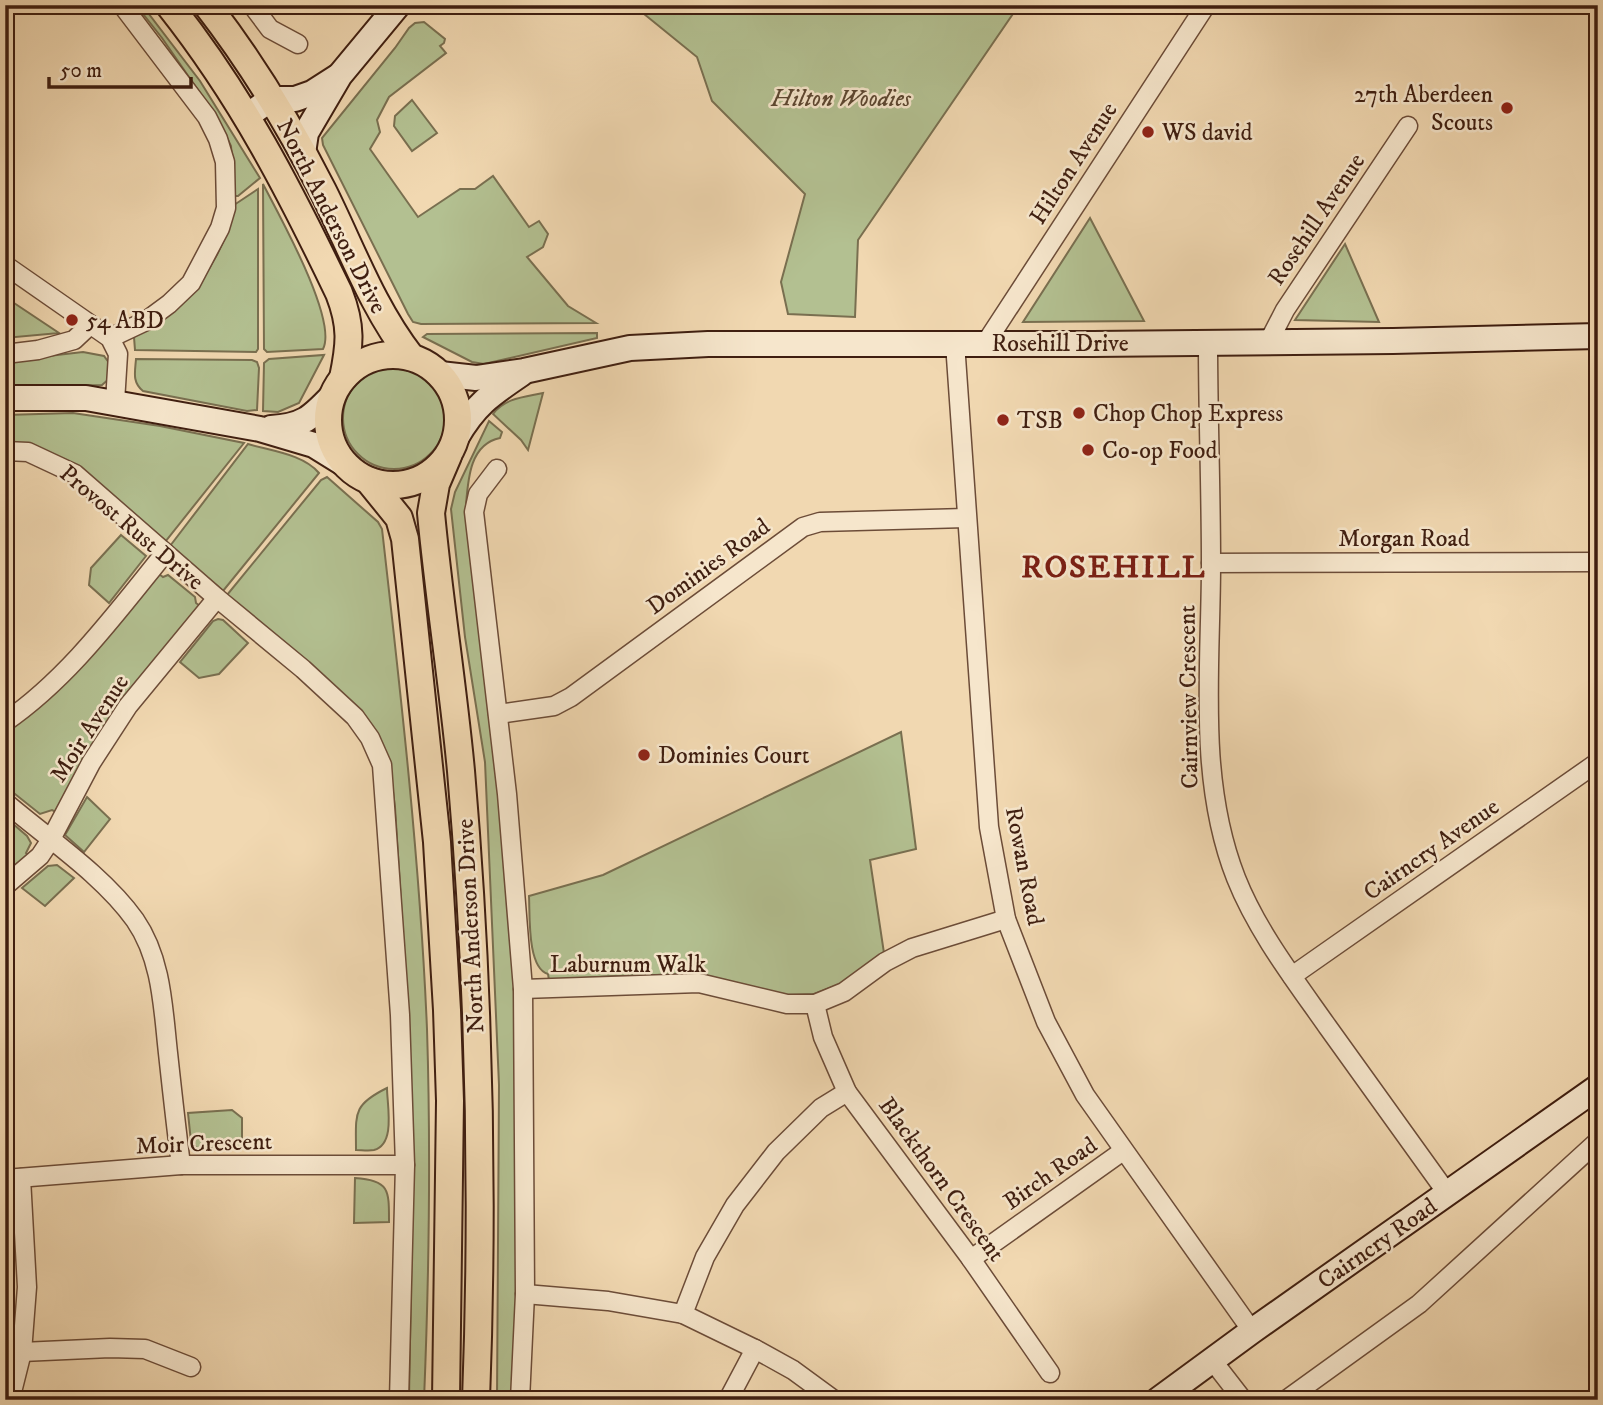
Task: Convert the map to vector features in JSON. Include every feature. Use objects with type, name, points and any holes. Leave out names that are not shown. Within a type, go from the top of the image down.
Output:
[{"type":"main road","name":"North Anderson Drive","points":[[169,5],[209,58],[247,116],[283,179],[344,307],[350,338],[337,387]]},
{"type":"main road","name":"North Anderson Drive","points":[[207,5],[247,60],[303,153],[386,323],[411,357]]},
{"type":"main road","points":[[396,355],[426,363],[440,374],[455,398],[459,425],[452,447],[436,470],[421,479],[386,485],[369,481],[344,463],[330,438],[328,410],[337,387],[353,368],[373,358],[396,355]]},
{"type":"main road","name":"North Anderson Drive","points":[[452,447],[436,484],[431,513],[460,768],[476,989],[479,1230],[476,1400]]},
{"type":"main road","name":"North Anderson Drive","points":[[369,481],[399,518],[405,539],[438,842],[450,1101],[446,1400]]},
{"type":"street","points":[[110,338],[146,320],[191,284],[220,228],[226,208],[225,162],[207,117],[122,5]]},
{"type":"street","points":[[252,5],[270,29],[298,44]]},
{"type":"street","points":[[303,153],[306,133],[340,75],[398,5]]},
{"type":"street","name":"Hilton Avenue","points":[[985,344],[1201,7]]},
{"type":"street","points":[[247,116],[271,99],[295,99],[312,93],[340,75]]},
{"type":"street","name":"Rosehill Avenue","points":[[1269,341],[1292,299],[1408,126]]},
{"type":"street","points":[[5,265],[110,338],[118,354],[115,402]]},
{"type":"street","points":[[5,354],[38,350],[74,340],[90,325]]},
{"type":"street","name":"Rosehill Drive","points":[[440,374],[476,378],[524,371],[630,348],[708,344],[1208,342],[1598,336]]},
{"type":"street","name":"Cairnview Crescent","points":[[1208,342],[1211,563],[1209,735],[1213,786],[1222,835],[1257,920],[1292,976],[1447,1194]]},
{"type":"street","name":"Rowan Road","points":[[955,343],[989,827],[1006,919],[1046,1022],[1085,1095],[1252,1331]]},
{"type":"street","name":"Rosehill Drive","points":[[452,447],[470,415],[484,399],[524,371]]},
{"type":"street","points":[[260,429],[303,423],[337,387]]},
{"type":"street","points":[[5,398],[86,398],[260,429],[314,445],[344,463]]},
{"type":"street","name":"Provost Rust Drive","points":[[5,451],[28,452],[75,474],[217,598]]},
{"type":"street","name":"North Anderson Drive","points":[[496,469],[478,494],[474,512],[498,715],[523,989],[525,1294],[520,1400]]},
{"type":"street","name":"Dominies Road","points":[[498,715],[554,706],[570,697],[803,527],[820,522],[967,517]]},
{"type":"street","name":"Moir Avenue","points":[[5,722],[26,708],[75,662],[165,553]]},
{"type":"street","name":"Morgan Road","points":[[1211,563],[1598,562]]},
{"type":"street","points":[[217,598],[303,669],[355,717],[370,738],[382,765],[400,1015],[405,1165],[399,1400]]},
{"type":"street","name":"Moir Avenue","points":[[5,886],[40,856],[91,763],[128,706],[217,598]]},
{"type":"street","name":"Cairncry Avenue","points":[[1292,976],[1598,762]]},
{"type":"street","points":[[5,802],[114,895],[136,922],[154,961],[162,991],[181,1164]]},
{"type":"street","name":"Laburnum Walk","points":[[523,989],[699,984],[786,1004],[815,1004],[844,992],[885,962],[912,948],[1006,919]]},
{"type":"street","name":"Blackthorn Crescent","points":[[815,1004],[823,1037],[847,1092],[971,1259],[1050,1373]]},
{"type":"street","name":"Cairncry Road","points":[[1158,1400],[1598,1087]]},
{"type":"street","points":[[683,1314],[705,1256],[735,1205],[776,1152],[821,1108],[847,1092]]},
{"type":"street","points":[[1286,1400],[1419,1304],[1598,1142]]},
{"type":"street","name":"Birch Road","points":[[971,1259],[1123,1151]]},
{"type":"street","name":"Moir Crescent","points":[[13,1179],[181,1164],[405,1165]]},
{"type":"street","points":[[10,1400],[22,1352],[27,1287],[13,1179]]},
{"type":"street","points":[[525,1294],[608,1301],[683,1314],[793,1370],[834,1400]]},
{"type":"street","points":[[22,1352],[145,1349],[191,1367]]},
{"type":"street","points":[[728,1400],[755,1349]]},
{"type":"street","points":[[1212,1360],[1243,1400]]},
{"type":"street","points":[[1592,1400],[1598,1395]]},
{"type":"green space","points":[[136,5],[142,5],[200,81],[260,178],[238,196],[235,196],[231,146],[218,119]]},
{"type":"green space","name":"Hilton Woodies","points":[[633,5],[1019,5],[858,240],[855,317],[788,314],[781,282],[805,194],[712,101],[697,57]]},
{"type":"green space","points":[[424,22],[445,39],[440,46],[446,53],[389,97],[377,120],[380,132],[370,149],[418,217],[460,189],[475,189],[493,176],[529,227],[539,221],[548,234],[543,247],[527,257],[568,306],[596,323],[421,324],[413,322],[408,314],[323,145],[322,138],[409,28],[415,23]]},
{"type":"green space","points":[[412,100],[437,133],[412,151],[394,126],[395,116]]},
{"type":"green space","points":[[263,184],[315,292],[325,335],[323,349],[267,352],[264,349]]},
{"type":"green space","points":[[258,189],[256,352],[135,350],[134,337],[170,312],[199,282],[221,246],[234,205]]},
{"type":"green space","points":[[1090,218],[1144,321],[1023,322]]},
{"type":"green space","points":[[1345,244],[1379,322],[1295,320]]},
{"type":"green space","points":[[5,297],[59,333],[5,338]]},
{"type":"green space","points":[[597,333],[597,338],[484,364],[472,362],[423,337],[427,334]]},
{"type":"green space","points":[[83,352],[104,356],[112,367],[110,378],[102,385],[5,387],[5,361]]},
{"type":"green space","points":[[324,355],[299,403],[278,412],[263,411],[264,363],[269,359]]},
{"type":"green space","points":[[136,359],[257,362],[257,410],[247,411],[143,391],[136,380]]},
{"type":"green space","points":[[394,367],[413,371],[430,382],[441,399],[445,418],[441,437],[430,454],[413,465],[394,469],[375,465],[358,454],[347,437],[343,418],[347,399],[358,382],[375,371]]},
{"type":"green space","points":[[543,393],[528,450],[493,414],[509,401]]},
{"type":"green space","points":[[73,413],[160,426],[244,443],[165,542],[111,494],[70,464],[49,452],[5,442],[5,415]]},
{"type":"green space","points":[[489,421],[502,432],[500,438],[482,447],[472,464],[466,505],[498,774],[515,986],[518,1334],[514,1400],[497,1400],[499,1085],[485,762],[465,637],[451,509],[455,492]]},
{"type":"green space","points":[[248,444],[296,457],[319,473],[223,591],[170,546]]},
{"type":"green space","points":[[327,477],[378,522],[382,529],[403,717],[420,904],[427,1029],[429,1215],[424,1400],[409,1400],[413,1166],[408,1015],[395,807],[389,761],[227,595],[321,480]]},
{"type":"green space","points":[[121,535],[146,556],[109,603],[89,585],[91,568]]},
{"type":"green space","points":[[159,574],[163,577],[168,575],[195,597],[200,606],[56,812],[52,810],[40,814],[5,786],[5,732],[69,678]]},
{"type":"green space","points":[[223,620],[248,643],[219,674],[199,678],[180,662],[213,621]]},
{"type":"green space","points":[[901,732],[916,849],[870,860],[884,953],[843,983],[814,994],[786,995],[698,974],[549,980],[548,974],[541,970],[536,962],[531,940],[529,896],[603,875]]},
{"type":"green space","points":[[87,797],[110,819],[84,852],[65,835]]},
{"type":"green space","points":[[5,817],[27,836],[31,843],[26,853],[30,857],[5,877]]},
{"type":"green space","points":[[57,865],[74,878],[45,906],[22,888],[48,866]]},
{"type":"green space","points":[[387,1088],[389,1123],[385,1140],[374,1150],[356,1150],[358,1112],[367,1100]]},
{"type":"green space","points":[[232,1110],[242,1118],[242,1148],[197,1148],[191,1142],[188,1113]]},
{"type":"green space","points":[[355,1178],[375,1181],[385,1189],[389,1202],[389,1222],[354,1223]]},
{"type":"place","name":"27th Aberdeen Scouts","points":[[1507,108]]},
{"type":"place","name":"WS david","points":[[1148,132]]},
{"type":"place","name":"54 ABD","points":[[72,320]]},
{"type":"place","name":"Chop Chop Express","points":[[1079,413]]},
{"type":"place","name":"TSB","points":[[1003,420]]},
{"type":"place","name":"Co-op Food","points":[[1088,450]]},
{"type":"place","name":"Dominies Court","points":[[644,755]]},
{"type":"district","name":"ROSEHILL","points":[[1114,566]]}]
